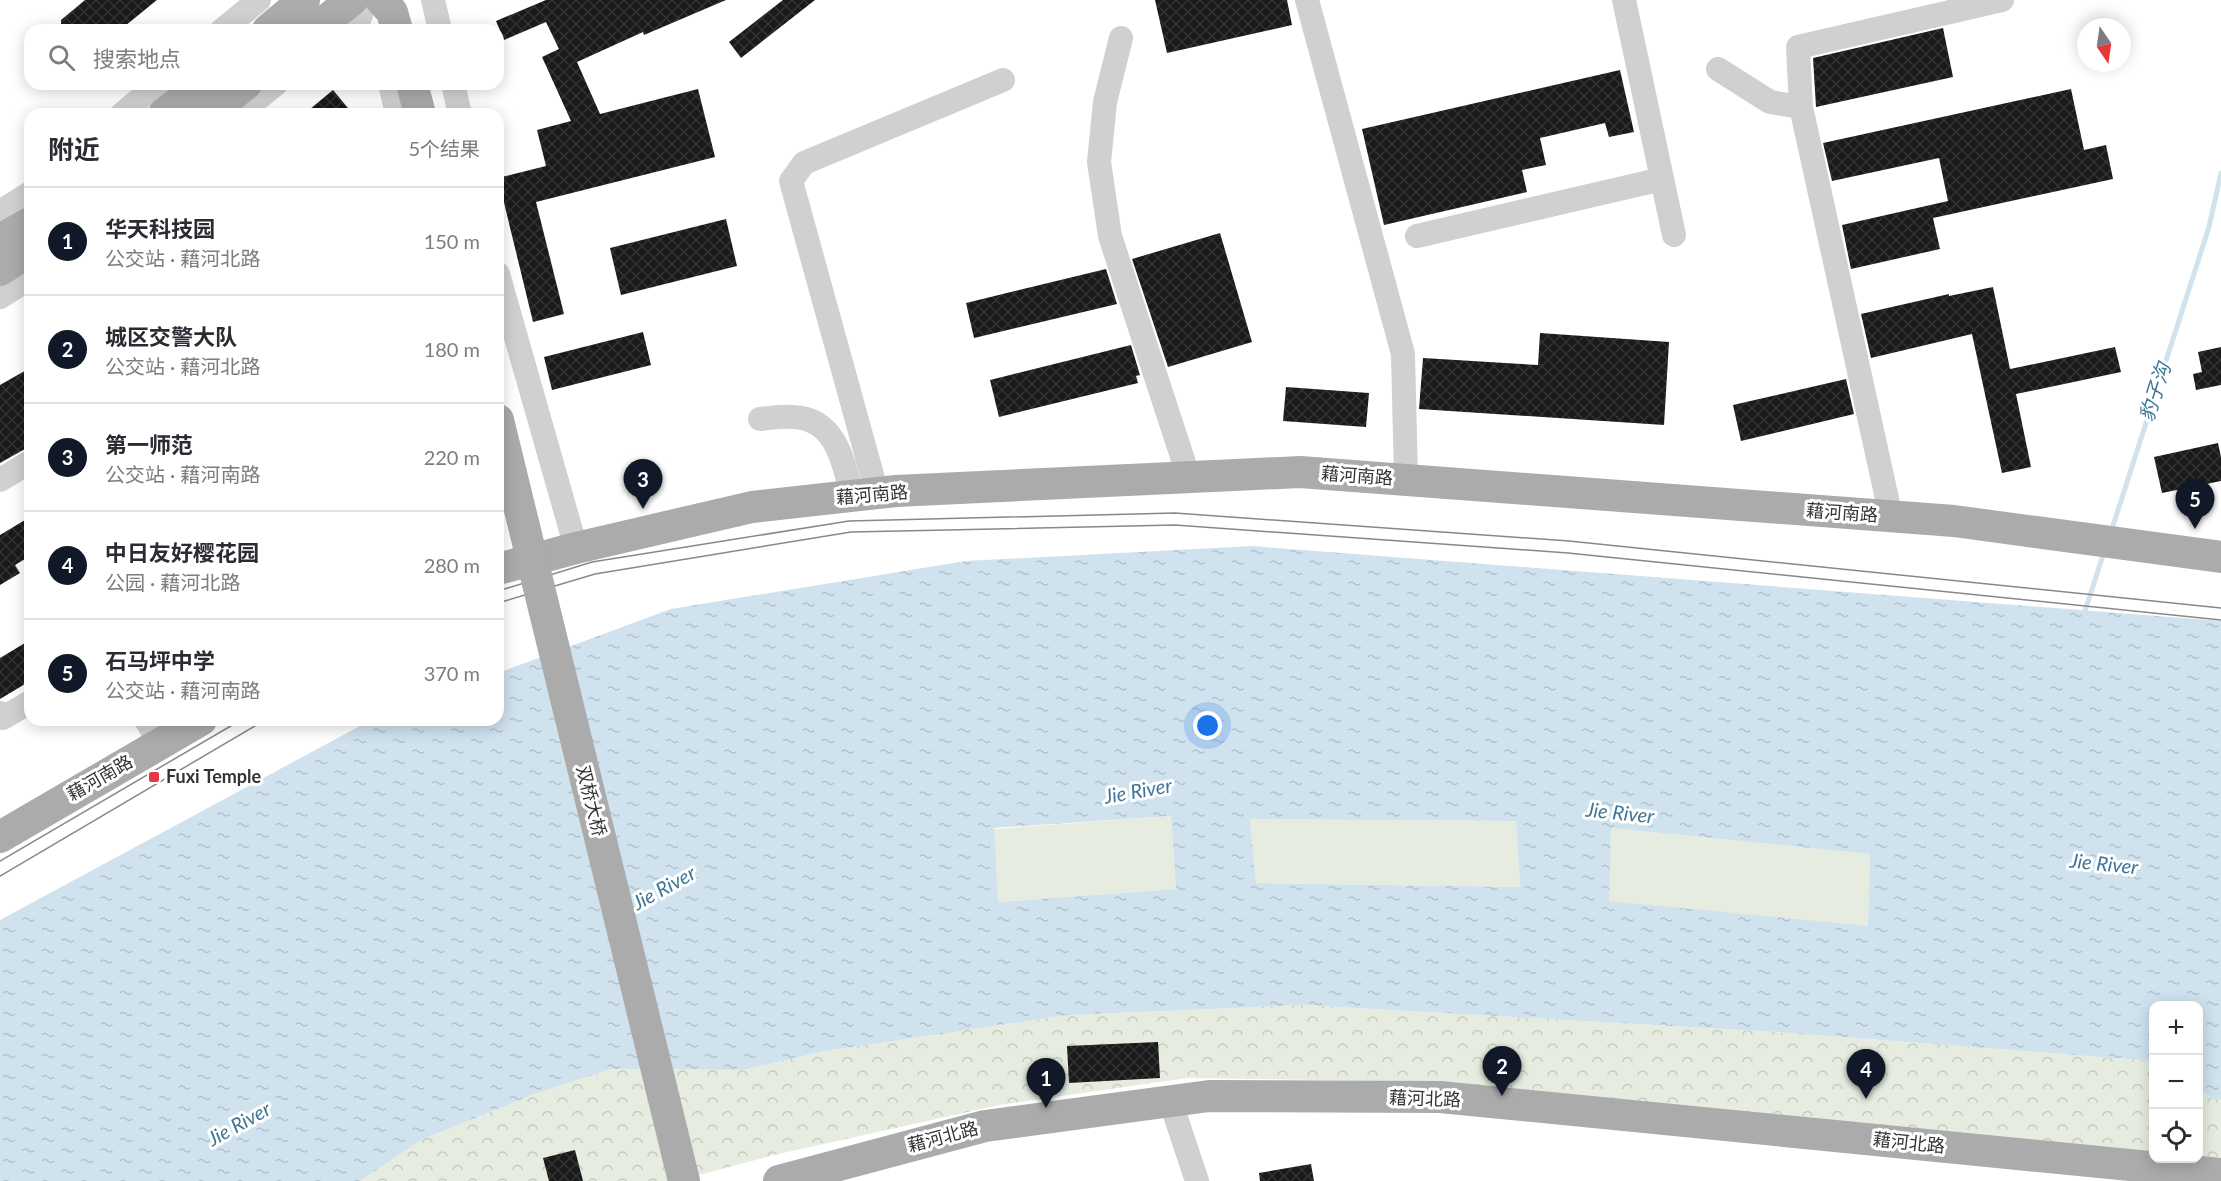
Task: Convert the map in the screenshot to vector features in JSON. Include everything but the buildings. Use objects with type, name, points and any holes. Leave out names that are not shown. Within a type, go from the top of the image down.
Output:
[{"type":"main road","points":[[275,24],[304,0]]},
{"type":"main road","points":[[329,24],[360,12],[392,12],[395,24]]},
{"type":"main road","points":[[171,108],[194,90]]},
{"type":"main road","points":[[216,108],[238,90]]},
{"type":"main road","points":[[414,90],[418,108]]},
{"type":"main road","points":[[0,240],[24,226]]},
{"type":"main road","points":[[0,270],[24,255]]},
{"type":"main road","name":"双桥大桥","points":[[504,445],[684,1181]]},
{"type":"main road","name":"藉河南路","points":[[504,561],[576,548],[752,507],[864,495],[1300,472],[1954,521],[2221,557]]},
{"type":"main road","name":"藉河南路","points":[[0,837],[153,732],[177,726]]},
{"type":"main road","name":"藉河北路","points":[[779,1181],[985,1126],[1209,1096],[1440,1098],[2221,1174]]},
{"type":"main road","name":"藉河北路","points":[[845,1181],[988,1143],[1210,1113],[1438,1115],[2113,1181]]},
{"type":"street","points":[[229,24],[259,0]]},
{"type":"street","points":[[433,0],[439,24]]},
{"type":"street","points":[[1307,0],[1403,354],[1406,480]]},
{"type":"street","points":[[1624,0],[1674,235]]},
{"type":"street","points":[[1891,517],[1800,107],[1798,47],[2002,0]]},
{"type":"street","points":[[1121,38],[1105,102],[1099,162],[1110,236],[1190,478]]},
{"type":"street","points":[[1718,69],[1770,102],[1800,107]]},
{"type":"street","points":[[864,495],[790,181],[804,163],[1003,80]]},
{"type":"street","points":[[129,108],[150,90]]},
{"type":"street","points":[[246,108],[269,90]]},
{"type":"street","points":[[391,90],[396,108]]},
{"type":"street","points":[[454,90],[459,108]]},
{"type":"street","points":[[1417,236],[1662,179]]},
{"type":"street","points":[[0,212],[24,197]]},
{"type":"street","points":[[0,297],[24,282]]},
{"type":"street","points":[[504,295],[576,548]]},
{"type":"street","points":[[760,419],[794,416],[820,427],[838,447],[864,495]]},
{"type":"street","points":[[0,480],[24,466]]},
{"type":"street","points":[[0,713],[3,718],[24,706]]},
{"type":"street","points":[[1176,1118],[1197,1181]]},
{"type":"green space","points":[[1171,816],[1176,889],[998,902],[993,829]]},
{"type":"green space","points":[[1250,819],[1516,821],[1520,887],[1256,883]]},
{"type":"green space","points":[[1611,828],[1870,854],[1868,927],[1608,901]]},
{"type":"green space","points":[[1305,1005],[1791,1033],[2149,1061],[2149,1155],[1385,1081],[1187,1078],[999,1105],[774,1155],[676,1181],[360,1181],[423,1139],[537,1093],[611,1069],[743,1070],[825,1051],[1068,1015]]},
{"type":"green space","points":[[2203,1091],[2212,1099],[2221,1100],[2221,1162],[2203,1159]]},
{"type":"water","name":"Jie River","points":[[1252,546],[2221,621],[2221,1100],[2212,1099],[2203,1091],[2203,1001],[2149,1001],[2149,1061],[1791,1033],[1305,1005],[1068,1015],[825,1051],[743,1070],[611,1069],[537,1093],[423,1139],[360,1181],[0,1181],[0,920],[360,726],[504,726],[504,671],[671,609],[966,561]],"holes":[[[1171,816],[1176,889],[998,902],[994,828]],[[1250,819],[1516,821],[1520,887],[1256,883]],[[1611,828],[1870,854],[1868,926],[1609,901]]]},
{"type":"waterway","name":"豹子沟","points":[[2111,532],[2209,227],[2221,173]]},
{"type":"waterway","name":"豹子沟","points":[[2085,611],[2104,552]]},
{"type":"tram line","points":[[504,589],[592,562],[849,521],[1175,513],[1569,541],[2221,608]]},
{"type":"tram line","points":[[504,601],[595,574],[851,532],[1175,525],[1568,553],[2221,620]]},
{"type":"tram line","points":[[0,861],[231,726]]},
{"type":"tram line","points":[[0,876],[255,726]]},
{"type":"place","name":"第一师范","points":[[643,509]]},
{"type":"place","name":"石马坪中学","points":[[2195,529]]},
{"type":"place","name":"Fuxi Temple","points":[[154,777]]},
{"type":"place","name":"城区交警大队","points":[[1502,1096]]},
{"type":"place","name":"中日友好樱花园","points":[[1866,1099]]},
{"type":"place","name":"华天科技园","points":[[1046,1108]]}]
